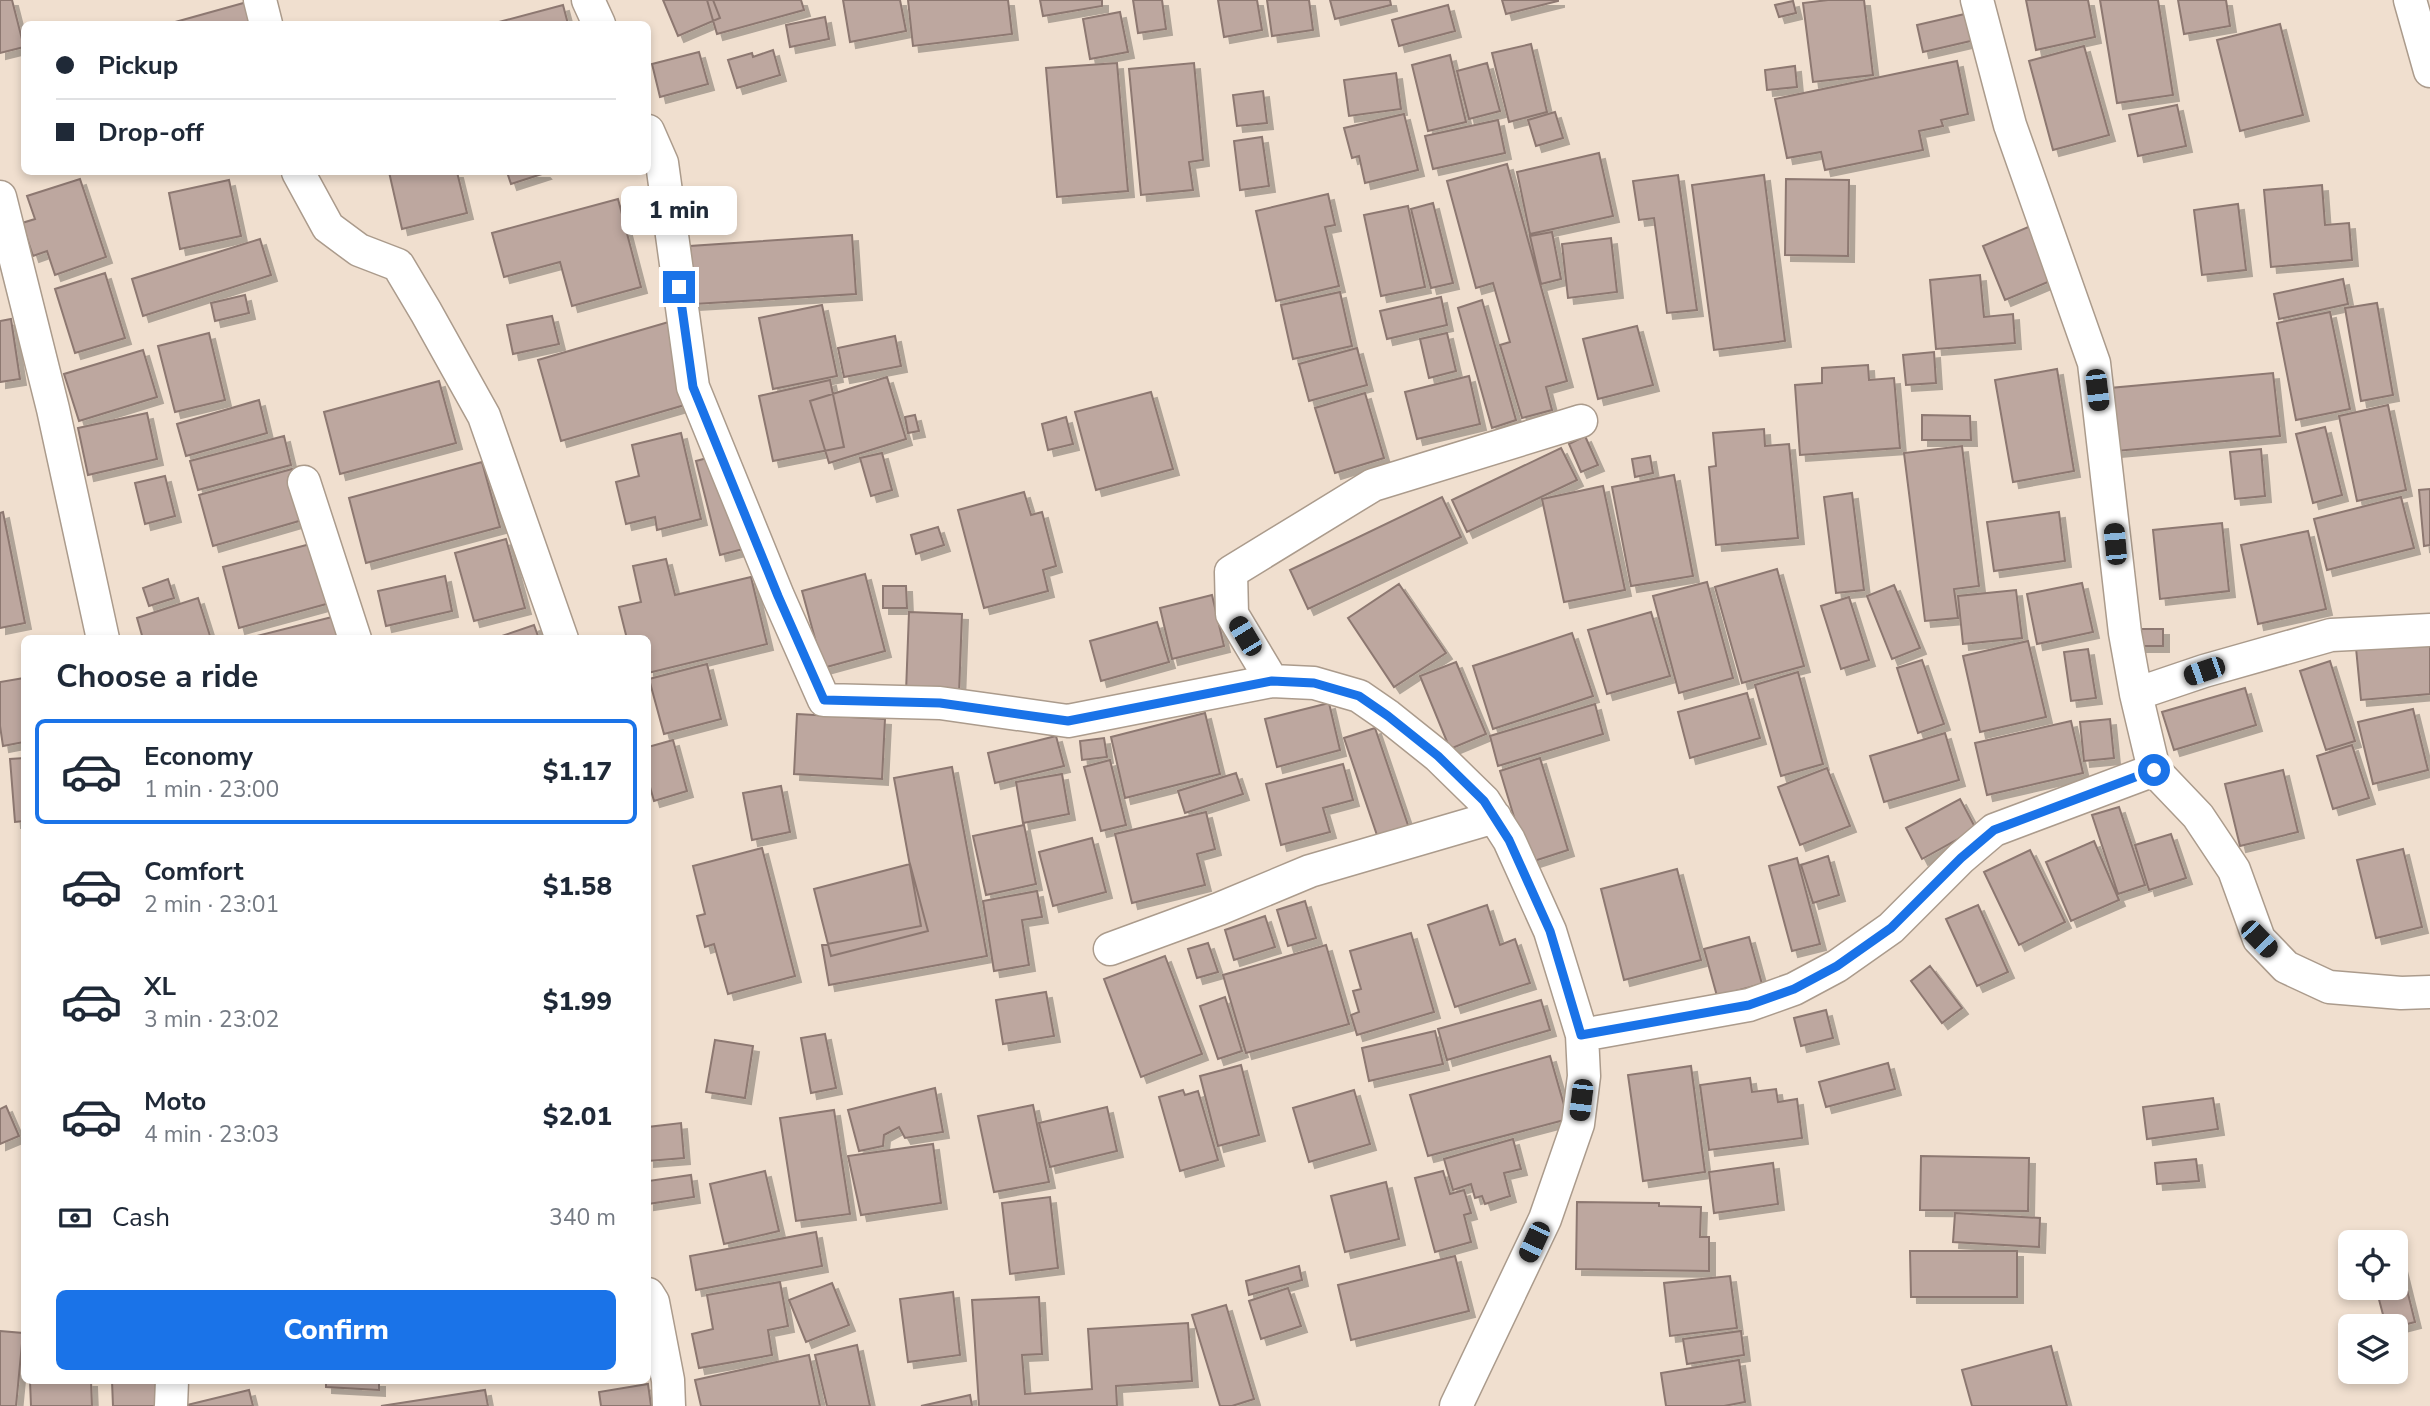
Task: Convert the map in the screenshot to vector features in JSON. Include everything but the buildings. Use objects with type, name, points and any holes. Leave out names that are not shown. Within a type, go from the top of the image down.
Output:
[{"type":"street","points":[[260,0],[265,21]]},
{"type":"street","points":[[588,0],[598,21]]},
{"type":"street","points":[[1977,0],[2010,125],[2094,363],[2120,595],[2136,694],[2154,770],[2197,816],[2234,870],[2259,939],[2286,967],[2329,987],[2401,993],[2430,992]]},
{"type":"street","points":[[2410,0],[2430,71]]},
{"type":"street","points":[[651,138],[662,163],[693,387],[778,596],[824,700],[940,703],[1068,721],[1272,681],[1314,683],[1359,696],[1438,756],[1484,801],[1509,840],[1550,931],[1581,1035],[1584,1076],[1578,1125],[1545,1219],[1456,1406]]},
{"type":"street","points":[[300,175],[328,227],[359,250],[398,265],[426,312],[484,416],[561,635]]},
{"type":"street","points":[[0,197],[53,409],[102,635]]},
{"type":"street","points":[[1272,681],[1232,614],[1231,572],[1373,485],[1581,421]]},
{"type":"street","points":[[304,482],[354,635]]},
{"type":"street","points":[[2136,694],[2204,671],[2332,635],[2430,630]]},
{"type":"street","points":[[1581,1035],[1749,1005],[1794,989],[1837,966],[1891,928],[1961,858],[1994,830],[2154,770]]},
{"type":"street","points":[[1110,949],[1219,909],[1310,871],[1494,817]]},
{"type":"street","points":[[651,1299],[668,1380],[669,1406]]},
{"type":"street","points":[[171,1406],[172,1384]]},
{"type":"route","points":[[679,287],[693,387],[778,596],[824,700],[940,703],[1068,721],[1272,681],[1314,683],[1359,696],[1438,756],[1484,801],[1509,840],[1550,931],[1581,1035],[1749,1005],[1794,989],[1837,966],[1891,928],[1961,858],[1994,830],[2154,770]]}]
